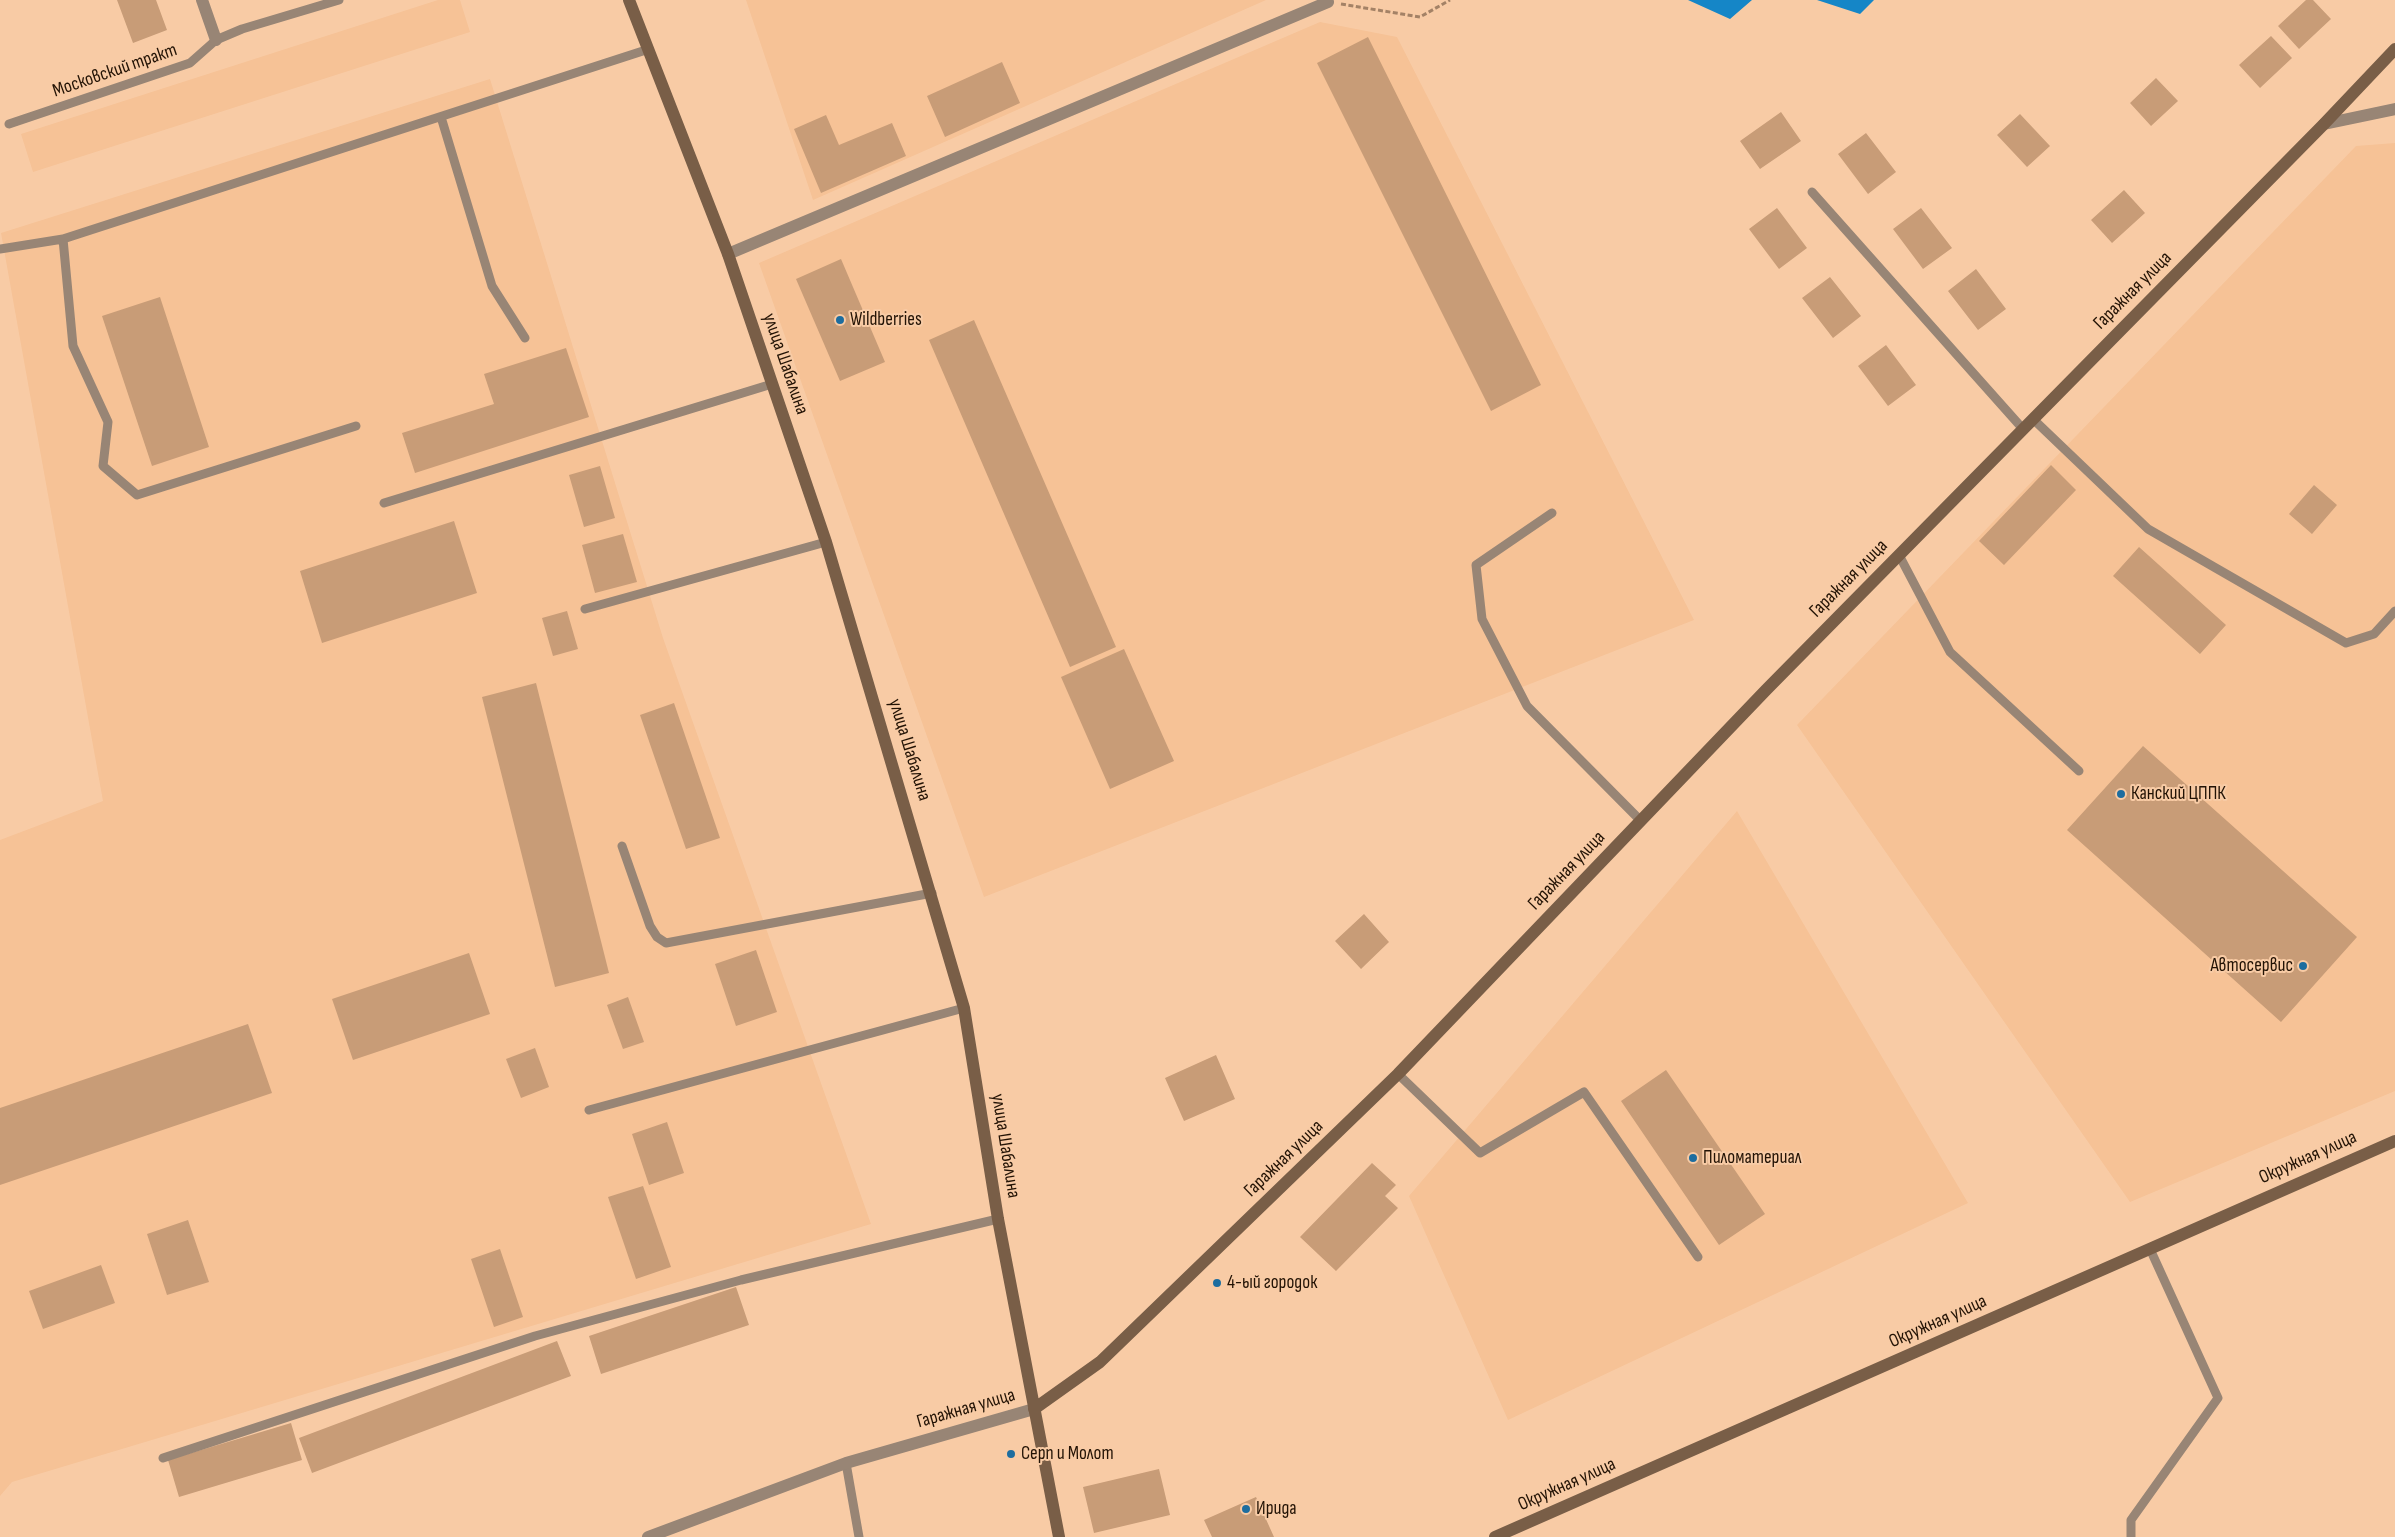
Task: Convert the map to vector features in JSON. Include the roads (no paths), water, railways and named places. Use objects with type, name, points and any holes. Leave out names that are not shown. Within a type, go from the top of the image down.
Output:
[{"type":"street","points":[[202,0],[216,40]]},
{"type":"street","name":"улица Шабалина","points":[[630,0],[728,254],[826,542],[932,893],[964,1008],[998,1219],[1058,1537]]},
{"type":"street","points":[[728,254],[1328,2]]},
{"type":"street","name":"Гаражная улица","points":[[648,1537],[846,1463],[1034,1409],[1100,1362],[1398,1074],[1900,554],[2324,124],[2395,49]]},
{"type":"street","points":[[2324,124],[2395,109]]},
{"type":"street","name":"Окружная улица","points":[[1496,1537],[2395,1140]]},
{"type":"lane","name":"Московский тракт","points":[[9,124],[190,62],[216,40],[242,29],[339,0]]},
{"type":"lane","points":[[0,249],[63,239],[649,50]]},
{"type":"lane","points":[[441,117],[492,286],[525,338]]},
{"type":"lane","points":[[1812,192],[2023,429]]},
{"type":"lane","points":[[63,239],[73,346],[108,422],[102,466],[137,495],[356,426]]},
{"type":"lane","points":[[384,503],[772,384]]},
{"type":"lane","points":[[2033,419],[2148,529],[2346,643],[2374,634],[2395,611]]},
{"type":"lane","points":[[1552,513],[1476,565],[1482,620],[1527,706],[1641,821]]},
{"type":"lane","points":[[585,609],[826,542]]},
{"type":"lane","points":[[1900,554],[1950,652],[2079,771]]},
{"type":"lane","points":[[622,846],[650,926],[657,937],[666,943],[932,893]]},
{"type":"lane","points":[[589,1110],[964,1008]]},
{"type":"lane","points":[[1398,1074],[1480,1153],[1584,1092],[1698,1257]]},
{"type":"lane","points":[[163,1458],[535,1336],[741,1280],[998,1219]]},
{"type":"lane","points":[[2131,1537],[2131,1520],[2218,1398],[2150,1249]]},
{"type":"lane","points":[[846,1463],[859,1537]]},
{"type":"water","points":[[1688,0],[1752,0],[1730,19]]},
{"type":"water","points":[[1817,0],[1874,0],[1860,14]]},
{"type":"place","name":"Wildberries","points":[[840,320]]},
{"type":"place","name":"Канский ЦППК","points":[[2121,794]]},
{"type":"place","name":"Автосервис","points":[[2303,966]]},
{"type":"place","name":"Пиломатериал","points":[[1693,1158]]},
{"type":"place","name":"4-ый городок","points":[[1217,1283]]},
{"type":"place","name":"Серп и Молот","points":[[1011,1454]]},
{"type":"place","name":"Ирида","points":[[1246,1509]]}]
